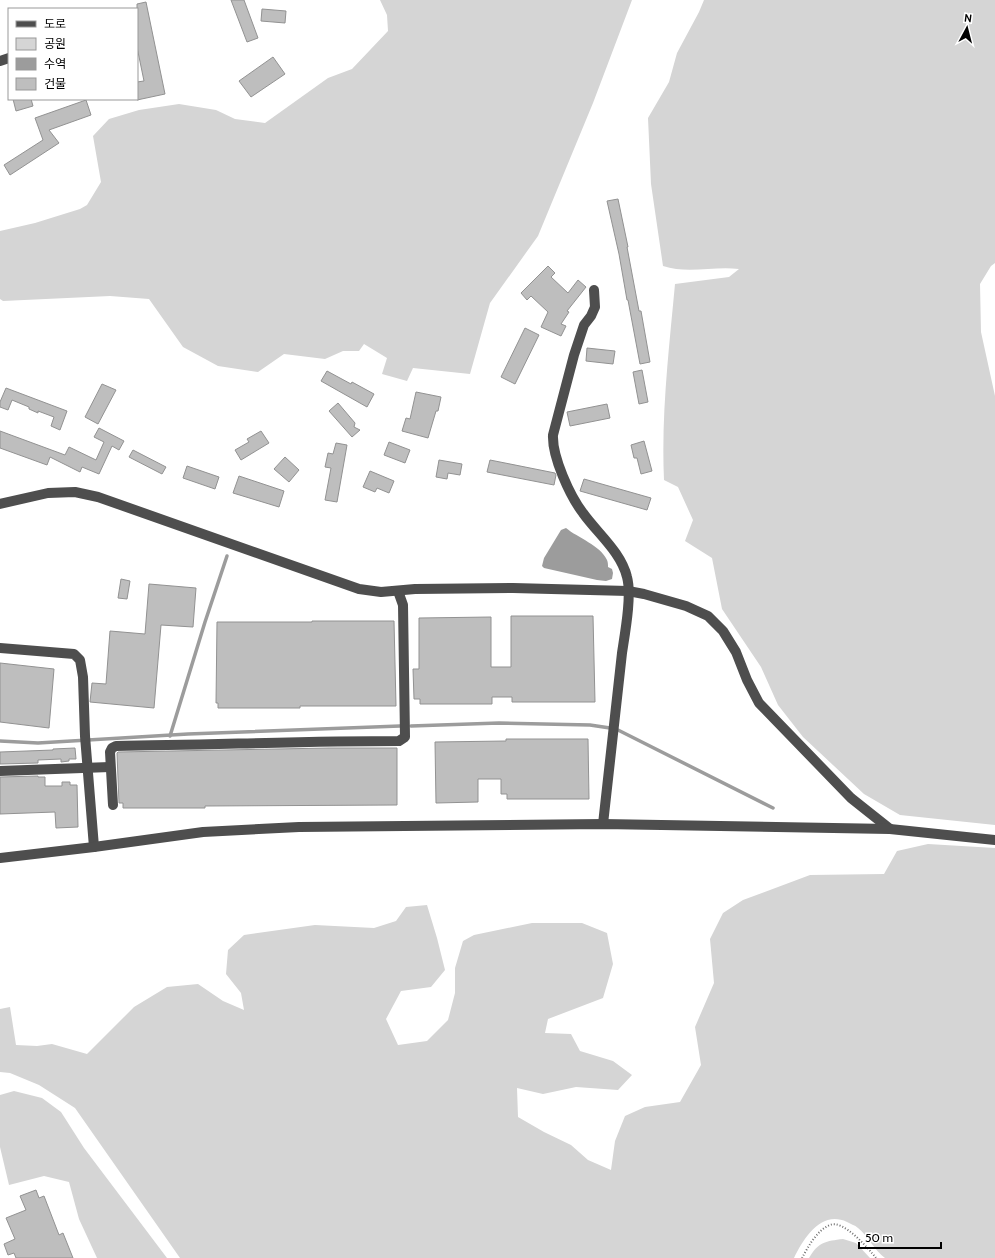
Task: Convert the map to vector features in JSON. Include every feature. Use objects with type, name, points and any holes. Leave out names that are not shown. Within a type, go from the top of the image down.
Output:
[{"type":"street","points":[[594,290],[595,307],[591,316],[584,325],[574,355],[552,444],[556,460],[582,512],[624,566],[628,579],[624,639],[602,824]]},
{"type":"street","points":[[0,504],[48,493],[75,492],[98,497],[359,589],[381,592],[415,589],[513,588],[628,591],[686,606],[708,616],[723,631],[736,652],[747,680],[759,703],[851,798],[890,829]]},
{"type":"street","points":[[113,805],[110,752],[112,748],[116,746],[399,740],[405,737],[403,605],[398,591]]},
{"type":"street","points":[[0,648],[74,654],[80,660],[83,677],[85,741],[94,847]]},
{"type":"street","points":[[0,771],[110,767]]},
{"type":"street","points":[[0,858],[203,832],[248,829],[388,826],[602,824],[890,829],[995,840]]},
{"type":"path","points":[[802,1258],[820,1232],[834,1224],[847,1229],[868,1248],[876,1258]]},
{"type":"green space","points":[[380,0],[632,0],[593,103],[538,236],[490,303],[470,374],[413,368],[407,381],[382,374],[387,358],[364,344],[359,351],[343,351],[325,359],[284,354],[258,372],[218,366],[183,347],[149,299],[110,296],[3,301],[0,299],[0,231],[35,223],[80,209],[87,205],[101,182],[93,136],[109,119],[139,110],[179,104],[216,110],[235,119],[265,123],[328,78],[352,69],[388,31],[387,15]]},
{"type":"green space","points":[[704,0],[995,0],[995,263],[991,266],[980,284],[981,332],[995,396],[995,825],[900,815],[864,794],[803,737],[778,705],[761,667],[722,609],[712,558],[685,541],[693,520],[678,487],[664,480],[663,456],[668,357],[675,284],[729,277],[739,269],[720,268],[691,270],[663,266],[651,184],[648,118],[669,82],[677,53]]},
{"type":"green space","points":[[928,844],[995,848],[995,1258],[885,1258],[862,1231],[847,1222],[838,1219],[821,1223],[814,1228],[803,1242],[794,1258],[180,1258],[75,1108],[39,1085],[10,1073],[0,1072],[0,1009],[10,1007],[16,1045],[37,1046],[52,1044],[87,1054],[134,1007],[167,987],[198,984],[223,1001],[244,1010],[241,993],[226,974],[228,950],[244,935],[315,925],[374,928],[396,921],[406,907],[427,905],[445,970],[431,987],[401,991],[386,1019],[398,1045],[427,1041],[448,1020],[455,993],[455,968],[463,941],[474,935],[532,923],[582,923],[607,933],[613,964],[603,998],[548,1019],[545,1033],[571,1034],[580,1051],[613,1061],[632,1075],[618,1090],[576,1087],[543,1094],[517,1088],[518,1117],[571,1145],[588,1160],[611,1170],[615,1141],[625,1116],[645,1107],[680,1102],[701,1065],[695,1027],[714,983],[710,939],[723,913],[743,900],[810,875],[884,874],[897,851]]},
{"type":"green space","points":[[14,1091],[42,1098],[61,1112],[84,1148],[167,1258],[97,1258],[79,1219],[69,1182],[44,1176],[9,1185],[0,1147],[0,1095]]},
{"type":"green space","points":[[843,1239],[856,1243],[870,1258],[809,1258],[819,1245]]},
{"type":"water","points":[[566,528],[594,546],[604,555],[608,567],[612,569],[612,579],[606,581],[597,580],[544,568],[542,566],[544,558],[561,530]]},
{"type":"building","points":[[231,0],[244,0],[258,38],[247,42]]},
{"type":"building","points":[[146,2],[165,94],[138,100],[138,82],[144,81],[138,52],[137,4]]},
{"type":"building","points":[[262,9],[286,11],[285,23],[261,21]]},
{"type":"building","points":[[273,57],[285,74],[251,97],[239,81]]},
{"type":"building","points":[[13,100],[31,100],[33,106],[16,111]]},
{"type":"building","points":[[86,100],[91,115],[49,130],[59,143],[10,175],[4,165],[43,140],[35,118]]},
{"type":"building","points":[[618,199],[650,362],[640,364],[619,254],[607,201]]},
{"type":"building","points":[[548,266],[555,273],[551,277],[568,293],[578,280],[586,287],[567,311],[569,312],[561,324],[566,326],[561,336],[541,327],[548,312],[531,296],[527,300],[521,293]]},
{"type":"building","points":[[525,328],[539,335],[515,384],[501,377]]},
{"type":"building","points":[[587,348],[615,351],[613,364],[586,361]]},
{"type":"building","points":[[642,370],[648,402],[639,404],[633,372]]},
{"type":"building","points":[[327,371],[374,394],[367,407],[321,381]]},
{"type":"building","points":[[102,384],[116,390],[98,424],[85,417]]},
{"type":"building","points":[[6,388],[67,411],[60,430],[51,426],[54,417],[38,411],[38,413],[29,409],[29,407],[12,400],[8,410],[0,407],[0,402]]},
{"type":"building","points":[[416,392],[441,397],[438,411],[436,411],[428,438],[402,431],[406,418],[410,419]]},
{"type":"building","points":[[338,403],[355,423],[354,427],[360,430],[352,437],[329,411]]},
{"type":"building","points":[[607,404],[610,418],[570,426],[567,412]]},
{"type":"building","points":[[99,428],[124,441],[119,450],[112,446],[99,474],[82,467],[80,472],[50,457],[47,465],[0,448],[0,431],[65,455],[69,447],[96,460],[104,442],[94,437]]},
{"type":"building","points":[[261,431],[269,443],[241,460],[235,450],[249,442],[247,439]]},
{"type":"building","points":[[644,441],[652,471],[641,474],[637,458],[634,458],[631,445]]},
{"type":"building","points":[[389,442],[410,450],[405,463],[384,455]]},
{"type":"building","points":[[336,443],[347,445],[337,502],[325,500],[331,468],[325,467],[328,453],[333,454]]},
{"type":"building","points":[[133,450],[166,467],[162,474],[129,457]]},
{"type":"building","points":[[285,457],[299,470],[289,482],[274,469]]},
{"type":"building","points":[[439,460],[462,464],[460,475],[448,473],[447,479],[436,477]]},
{"type":"building","points":[[490,460],[555,473],[554,485],[487,472]]},
{"type":"building","points":[[187,466],[219,477],[215,489],[183,478]]},
{"type":"building","points":[[370,471],[394,481],[389,493],[377,488],[375,492],[363,487]]},
{"type":"building","points":[[239,476],[284,491],[279,507],[233,493]]},
{"type":"building","points":[[584,479],[651,498],[647,510],[580,491]]},
{"type":"building","points":[[121,579],[130,581],[127,599],[118,598]]},
{"type":"building","points":[[149,584],[196,588],[193,627],[161,625],[154,708],[90,702],[92,683],[106,684],[110,631],[145,634]]},
{"type":"building","points":[[511,616],[593,616],[595,702],[512,702],[512,697],[492,697],[492,704],[420,704],[420,699],[414,699],[413,669],[419,669],[419,618],[491,617],[491,667],[511,667]]},
{"type":"building","points":[[394,621],[396,706],[218,708],[218,703],[216,703],[217,622]]},
{"type":"building","points":[[0,663],[54,669],[49,728],[0,722]]},
{"type":"building","points":[[506,739],[588,739],[589,799],[507,799],[507,794],[501,794],[501,779],[478,779],[478,802],[436,803],[435,742],[506,741]]},
{"type":"building","points":[[75,748],[76,759],[69,759],[69,761],[61,762],[61,759],[38,760],[38,763],[0,764],[0,752]]},
{"type":"building","points":[[397,748],[397,805],[123,808],[123,803],[119,803],[118,752]]},
{"type":"building","points":[[0,777],[45,777],[45,786],[62,786],[62,782],[70,782],[70,785],[77,785],[78,827],[56,828],[55,812],[0,814]]},
{"type":"building","points":[[36,1190],[39,1198],[44,1196],[59,1235],[63,1233],[73,1258],[16,1258],[14,1253],[8,1255],[4,1244],[15,1239],[6,1218],[26,1210],[20,1196]]},
{"type":"waterway","points":[[170,736],[227,556]]},
{"type":"waterway","points":[[411,726],[499,723],[590,725],[610,728]]},
{"type":"waterway","points":[[0,741],[38,743],[188,734],[400,726]]},
{"type":"waterway","points":[[618,730],[773,808]]}]
